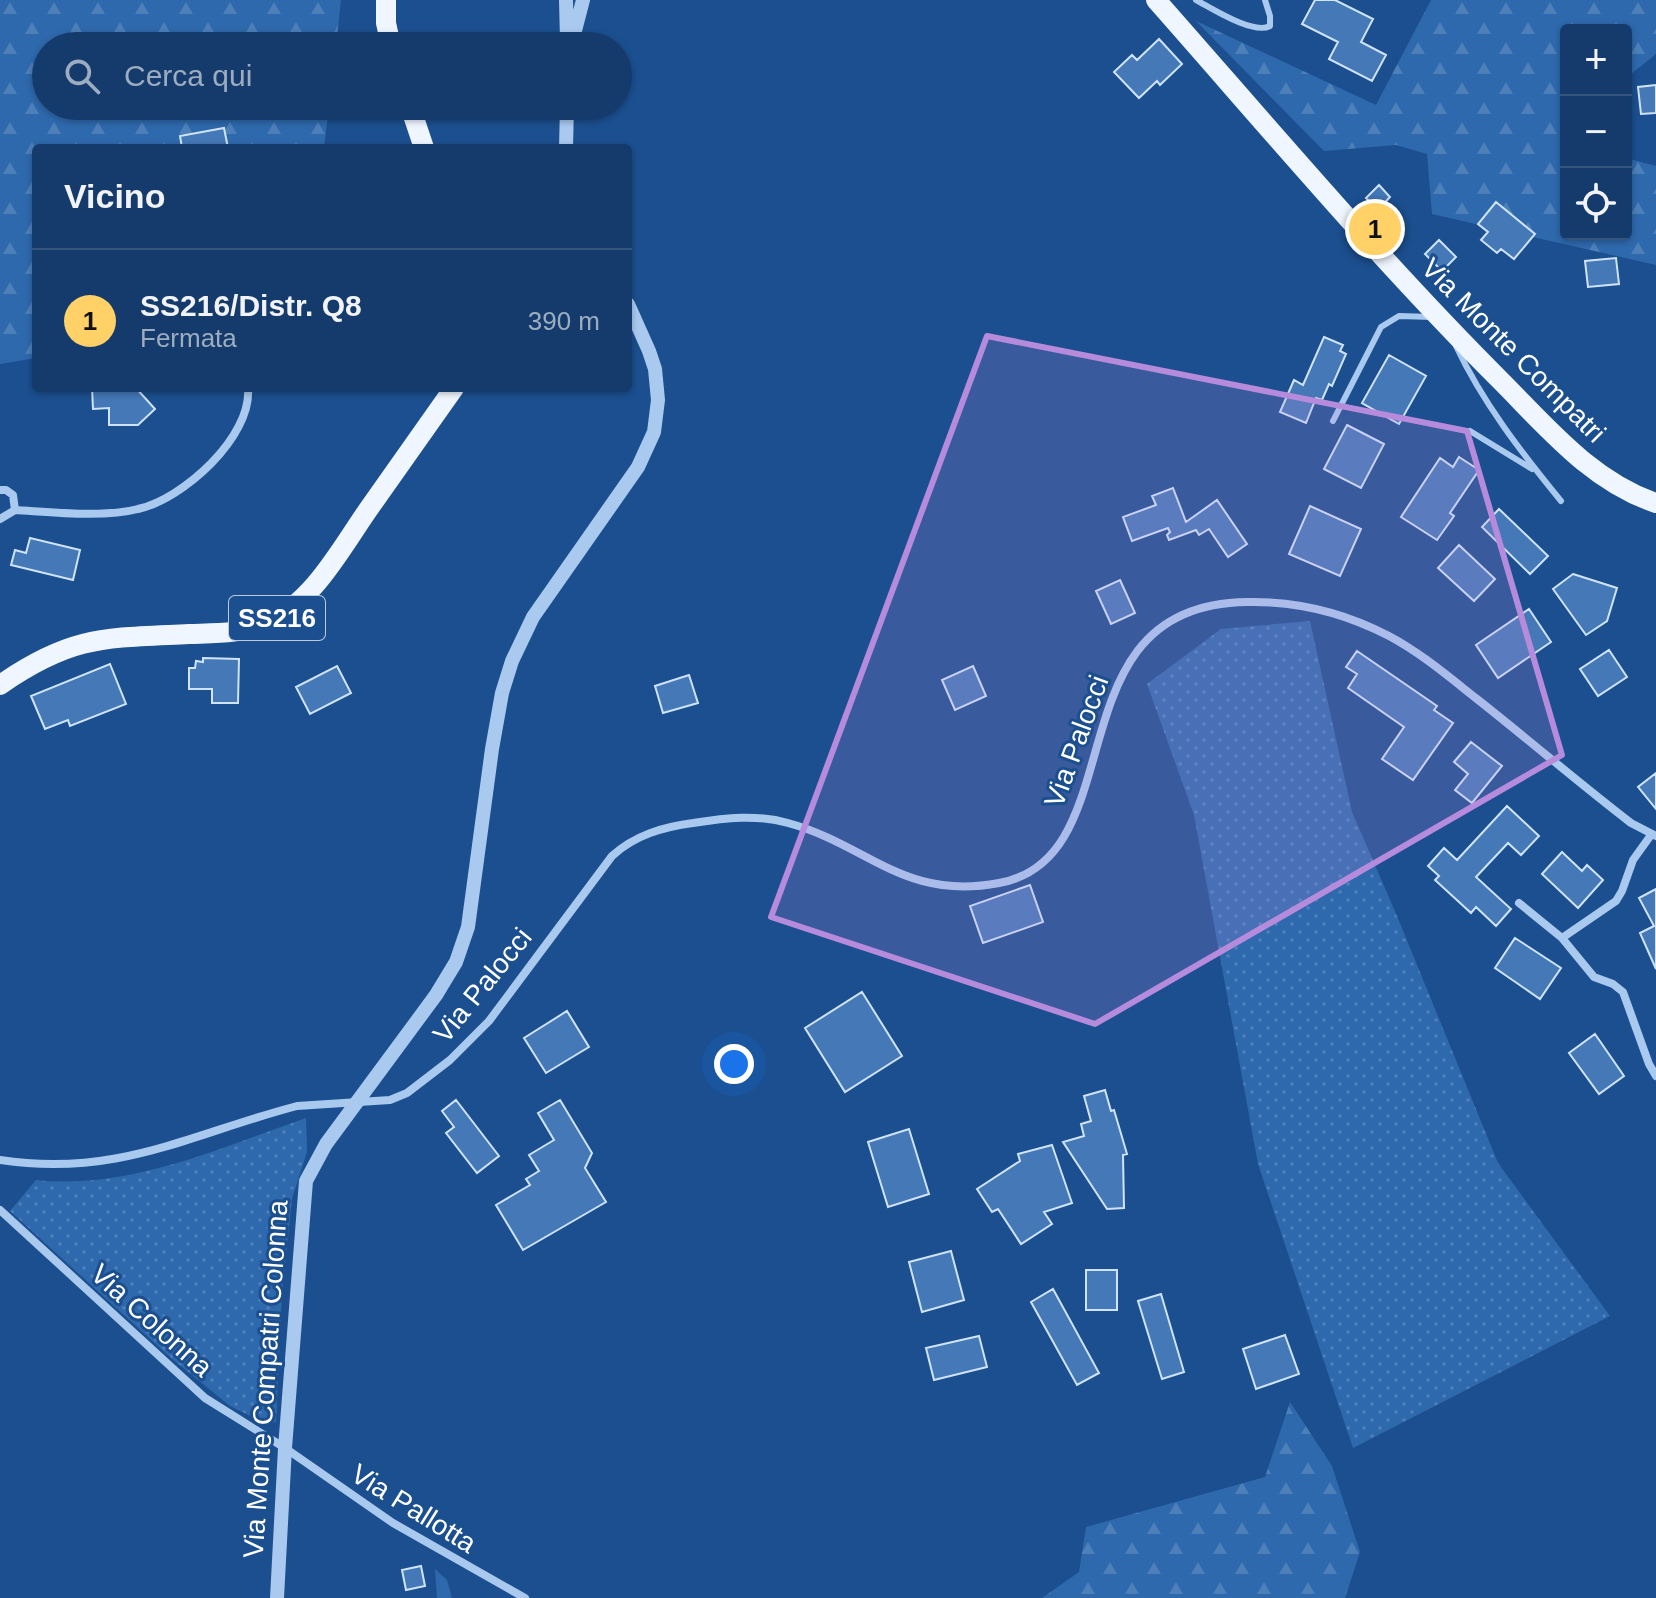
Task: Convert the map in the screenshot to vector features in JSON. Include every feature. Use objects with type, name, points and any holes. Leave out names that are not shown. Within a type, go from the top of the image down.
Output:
[{"type":"main road","points":[[386,0],[388,32]]},
{"type":"main road","name":"Via Monte Compatri","points":[[1156,0],[1443,323],[1583,461],[1617,487],[1656,503]]},
{"type":"main road","points":[[415,120],[423,144]]},
{"type":"main road","name":"SS216","points":[[0,685],[52,652],[80,643],[110,638],[234,631],[259,626],[287,611],[327,568],[451,392]]},
{"type":"street","points":[[573,32],[583,0]]},
{"type":"street","points":[[565,5],[568,32]]},
{"type":"street","points":[[566,144],[567,120]]},
{"type":"street","name":"Via Monte Compatri Colonna","points":[[277,1598],[304,1187],[319,1154],[436,995],[463,944],[498,710],[518,645],[541,605],[638,467],[654,432],[658,400],[655,369],[632,314]]},
{"type":"street","points":[[0,519],[15,510],[124,512],[156,503],[201,471],[227,445],[246,412],[248,392]]},
{"type":"street","points":[[0,490],[13,495],[15,510]]},
{"type":"street","name":"Via Palocci","points":[[0,1160],[52,1165],[112,1161],[179,1144],[297,1106],[396,1099],[457,1055],[489,1021],[612,856],[630,842],[673,826],[725,818],[774,819],[819,834],[885,869],[923,882],[949,886],[1005,882],[1026,874],[1054,850],[1073,818],[1109,704],[1136,653],[1169,621],[1208,606],[1252,602],[1295,605],[1348,618],[1385,634],[1423,656],[1625,819],[1653,836]]},
{"type":"street","points":[[1562,938],[1616,901],[1633,860],[1653,836]]},
{"type":"street","points":[[1519,903],[1562,938],[1594,977],[1617,986],[1625,995],[1656,1076]]},
{"type":"street","name":"Via Colonna","points":[[0,1210],[192,1387],[285,1448]]},
{"type":"street","name":"Via Pallotta","points":[[285,1448],[393,1523],[525,1598]]},
{"type":"lane","points":[[1196,0],[1246,25],[1262,29],[1270,26],[1271,20],[1265,0]]},
{"type":"lane","points":[[1333,421],[1381,327],[1399,316],[1443,323],[1477,387],[1561,501]]},
{"type":"lane","points":[[1470,431],[1536,471]]},
{"type":"highlighted area","points":[[987,336],[1467,431],[1562,755],[1095,1024],[771,917]]},
{"type":"green space","points":[[0,0],[341,0],[338,32],[32,32],[32,120],[327,120],[324,144],[32,144],[32,359],[0,364]]},
{"type":"green space","points":[[1431,0],[1656,0],[1656,54],[1632,73],[1632,24],[1560,24],[1560,240],[1632,240],[1632,160],[1656,166],[1656,265],[1432,214],[1427,154],[1396,145],[1324,151],[1196,21],[1376,105]]},
{"type":"green space","points":[[1310,621],[1352,812],[1498,1163],[1610,1316],[1353,1448],[1258,1164],[1194,815],[1147,684],[1221,629]]},
{"type":"green space","points":[[306,1118],[307,1152],[292,1199],[282,1293],[276,1422],[265,1423],[230,1406],[171,1358],[10,1211],[36,1180],[106,1179],[140,1173]]},
{"type":"green space","points":[[1290,1402],[1332,1466],[1360,1552],[1345,1598],[1042,1598],[1079,1572],[1086,1527],[1265,1477]]},
{"type":"green space","points":[[435,1569],[447,1580],[452,1598],[437,1598]]},
{"type":"building","points":[[1315,0],[1335,0],[1373,19],[1361,42],[1386,55],[1372,81],[1329,59],[1338,42],[1302,24]]},
{"type":"building","points":[[1159,39],[1182,64],[1160,85],[1157,81],[1139,98],[1114,72],[1132,55],[1137,60]]},
{"type":"building","points":[[1656,85],[1656,113],[1641,114],[1638,87]]},
{"type":"building","points":[[224,128],[227,144],[181,144],[180,136]]},
{"type":"building","points":[[1379,185],[1390,197],[1378,210],[1366,198]]},
{"type":"building","points":[[1496,202],[1535,234],[1514,259],[1501,249],[1497,253],[1481,240],[1488,232],[1478,224]]},
{"type":"building","points":[[1439,240],[1456,257],[1442,271],[1425,254]]},
{"type":"building","points":[[1616,258],[1619,284],[1588,287],[1585,261]]},
{"type":"building","points":[[1324,337],[1343,345],[1340,351],[1346,354],[1332,386],[1329,384],[1322,400],[1316,398],[1306,423],[1280,412],[1294,380],[1303,385]]},
{"type":"building","points":[[1389,355],[1426,376],[1399,424],[1362,403]]},
{"type":"building","points":[[92,392],[140,392],[155,409],[138,425],[109,425],[109,408],[93,409]]},
{"type":"building","points":[[1347,425],[1384,444],[1361,488],[1324,469]]},
{"type":"building","points":[[1459,457],[1479,470],[1450,513],[1454,516],[1437,540],[1401,517],[1440,458],[1453,467]]},
{"type":"building","points":[[1173,488],[1186,522],[1217,500],[1247,544],[1228,557],[1209,529],[1199,535],[1196,530],[1169,540],[1168,528],[1132,541],[1123,517],[1156,505],[1152,496]]},
{"type":"building","points":[[1310,506],[1361,529],[1340,576],[1289,554]]},
{"type":"building","points":[[1499,509],[1548,556],[1530,574],[1482,527]]},
{"type":"building","points":[[30,538],[80,550],[73,580],[11,565],[15,550],[26,553]]},
{"type":"building","points":[[1459,545],[1495,579],[1474,601],[1438,568]]},
{"type":"building","points":[[1573,574],[1617,588],[1607,621],[1586,635],[1553,589]]},
{"type":"building","points":[[1120,580],[1135,613],[1111,624],[1096,591]]},
{"type":"building","points":[[1529,609],[1551,642],[1498,678],[1476,645]]},
{"type":"building","points":[[1609,650],[1627,677],[1598,696],[1580,669]]},
{"type":"building","points":[[1357,651],[1437,706],[1434,710],[1453,723],[1413,780],[1382,759],[1404,727],[1348,688],[1357,674],[1346,667]]},
{"type":"building","points":[[203,658],[239,659],[238,703],[212,703],[212,689],[189,689],[189,668],[195,668],[196,661],[203,662]]},
{"type":"building","points":[[110,664],[126,704],[70,726],[68,720],[45,729],[31,696]]},
{"type":"building","points":[[337,666],[351,693],[310,714],[296,687]]},
{"type":"building","points":[[973,666],[986,696],[955,710],[942,680]]},
{"type":"building","points":[[689,675],[698,703],[663,713],[655,686]]},
{"type":"building","points":[[1471,742],[1502,766],[1472,803],[1455,790],[1468,774],[1454,762]]},
{"type":"building","points":[[1656,773],[1656,809],[1638,787]]},
{"type":"building","points":[[1507,806],[1539,836],[1521,855],[1508,843],[1476,877],[1511,909],[1496,926],[1476,907],[1471,913],[1435,880],[1439,876],[1428,866],[1444,848],[1457,860]]},
{"type":"building","points":[[1562,852],[1582,871],[1587,865],[1603,880],[1578,908],[1542,874]]},
{"type":"building","points":[[1030,885],[1043,922],[983,943],[970,906]]},
{"type":"building","points":[[1656,889],[1656,969],[1640,933],[1654,926],[1639,898]]},
{"type":"building","points":[[1515,938],[1561,968],[1540,999],[1495,968]]},
{"type":"building","points":[[862,992],[902,1056],[845,1092],[805,1028]]},
{"type":"building","points":[[567,1011],[589,1047],[546,1073],[524,1038]]},
{"type":"building","points":[[1595,1034],[1624,1076],[1599,1094],[1569,1053]]},
{"type":"building","points":[[1105,1090],[1127,1154],[1123,1155],[1124,1208],[1107,1209],[1063,1142],[1084,1136],[1081,1124],[1091,1121],[1084,1096]]},
{"type":"building","points":[[456,1100],[499,1156],[477,1173],[446,1133],[454,1127],[442,1111]]},
{"type":"building","points":[[560,1100],[592,1153],[585,1168],[606,1202],[523,1250],[496,1205],[530,1185],[526,1179],[539,1171],[529,1155],[554,1140],[538,1113]]},
{"type":"building","points":[[909,1129],[929,1194],[888,1207],[868,1142]]},
{"type":"building","points":[[1052,1145],[1072,1203],[1044,1212],[1052,1224],[1021,1244],[998,1209],[992,1212],[977,1189],[1020,1161],[1018,1154]]},
{"type":"building","points":[[951,1251],[964,1300],[922,1312],[909,1262]]},
{"type":"building","points":[[1086,1270],[1117,1270],[1117,1310],[1086,1310]]},
{"type":"building","points":[[1053,1289],[1099,1373],[1077,1385],[1031,1302]]},
{"type":"building","points":[[1161,1294],[1184,1372],[1162,1379],[1138,1301]]},
{"type":"building","points":[[1285,1335],[1299,1374],[1256,1389],[1243,1349]]},
{"type":"building","points":[[979,1336],[987,1367],[934,1380],[926,1348]]},
{"type":"building","points":[[421,1566],[425,1586],[406,1590],[402,1570]]},
{"type":"place","name":"SS216/Distr. Q8","points":[[1375,229]]}]
